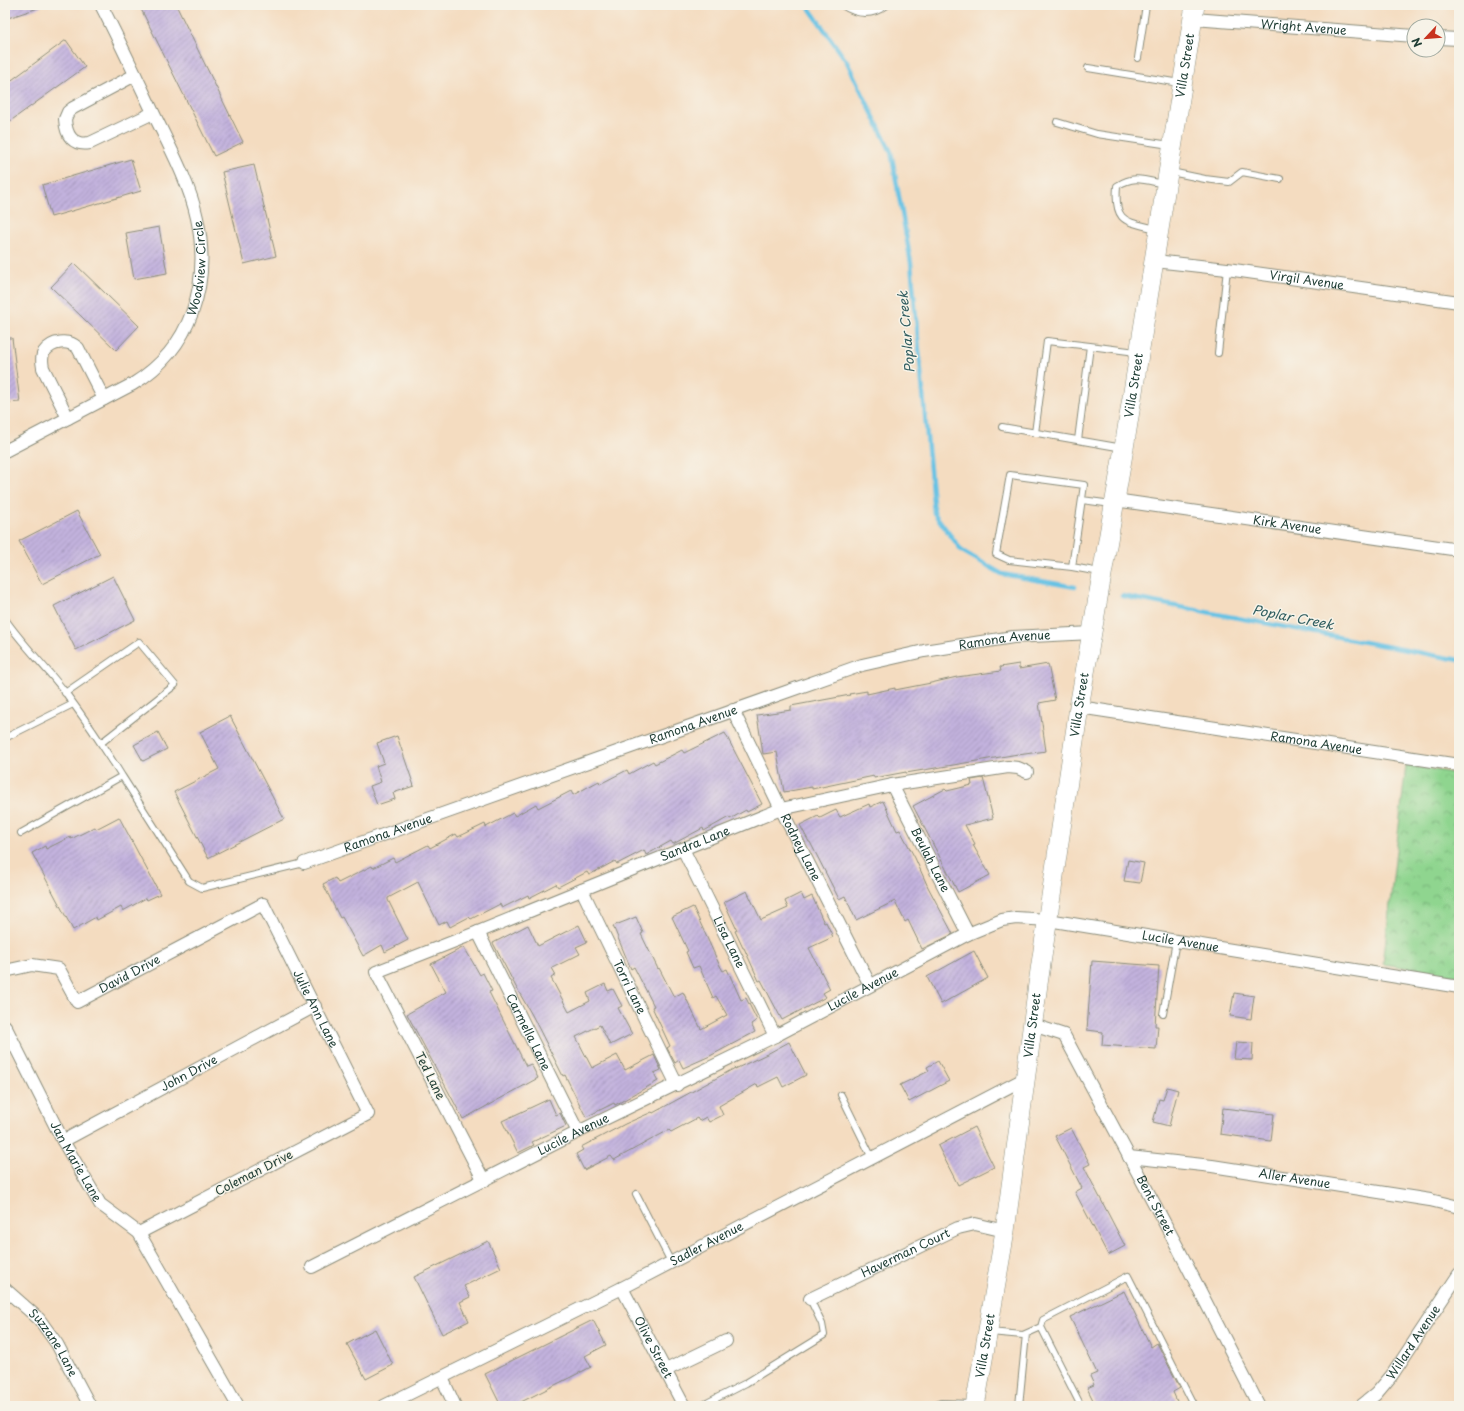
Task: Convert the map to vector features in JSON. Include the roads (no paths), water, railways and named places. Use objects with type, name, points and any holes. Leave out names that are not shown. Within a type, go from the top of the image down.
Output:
[{"type":"main road","name":"Villa Street","points":[[975,1405],[1005,1231],[1079,707],[1140,352],[1194,12]]},
{"type":"street","name":"Woodview Circle","points":[[5,451],[133,384],[150,373],[177,344],[187,325],[196,302],[200,282],[200,250],[197,218],[190,196],[182,175],[101,5]]},
{"type":"street","name":"Wright Avenue","points":[[1194,12],[1406,35]]},
{"type":"street","points":[[1446,38],[1459,39]]},
{"type":"street","points":[[135,75],[68,112],[65,119],[68,134],[74,142],[81,145],[90,143],[153,113]]},
{"type":"street","name":"Virgil Avenue","points":[[1155,261],[1226,269],[1459,302]]},
{"type":"street","points":[[68,418],[43,368],[42,361],[44,353],[56,343],[72,343],[78,348],[104,399]]},
{"type":"street","name":"Kirk Avenue","points":[[1115,502],[1459,550]]},
{"type":"street","name":"Ramona Avenue","points":[[304,863],[733,710],[870,663],[924,651],[1013,637],[1092,633]]},
{"type":"street","name":"Ramona Avenue","points":[[1079,707],[1459,765]]},
{"type":"street","name":"Rodney Lane","points":[[733,710],[781,809],[870,984]]},
{"type":"street","name":"Sandra Lane","points":[[376,972],[781,809],[892,785],[1008,767],[1018,768],[1027,772]]},
{"type":"street","name":"Beulah Lane","points":[[892,785],[968,934]]},
{"type":"street","name":"Lisa Lane","points":[[683,849],[775,1036]]},
{"type":"street","name":"Torri Lane","points":[[582,890],[677,1085]]},
{"type":"street","name":"David Drive","points":[[5,971],[32,965],[59,969],[77,1002],[263,904]]},
{"type":"street","name":"Julie Ann Lane","points":[[263,904],[368,1114]]},
{"type":"street","name":"Lucile Avenue","points":[[312,1267],[578,1132],[775,1036],[870,984],[968,934],[1002,920],[1016,918],[1048,920],[1459,987]]},
{"type":"street","name":"Carmella Lane","points":[[478,932],[578,1132]]},
{"type":"street","name":"Ted Lane","points":[[376,972],[484,1181]]},
{"type":"street","name":"John Drive","points":[[63,1141],[315,1006]]},
{"type":"street","name":"Bent Street","points":[[1033,1025],[1064,1035],[1259,1406]]},
{"type":"street","name":"Jan Marie Lane","points":[[5,1026],[63,1141],[100,1204],[139,1233],[238,1406]]},
{"type":"street","name":"Sadler Avenue","points":[[384,1406],[622,1288],[1026,1078]]},
{"type":"street","name":"Coleman Drive","points":[[139,1233],[368,1114]]},
{"type":"street","name":"Aller Avenue","points":[[1129,1157],[1212,1166],[1423,1199],[1459,1207]]},
{"type":"street","name":"Haverman Court","points":[[810,1299],[958,1228],[975,1224],[1005,1231]]},
{"type":"street","name":"Willard Avenue","points":[[1361,1406],[1376,1394],[1392,1375],[1459,1274]]},
{"type":"street","name":"Olive Street","points":[[622,1288],[684,1406]]},
{"type":"street","name":"Suzzane Lane","points":[[5,1289],[39,1319],[57,1344],[90,1406]]},
{"type":"street","points":[[666,1370],[726,1341]]},
{"type":"street","points":[[442,1378],[455,1406]]},
{"type":"lane","points":[[842,5],[864,14],[881,10],[887,5]]},
{"type":"lane","points":[[1138,58],[1146,5]]},
{"type":"lane","points":[[1088,68],[1183,83]]},
{"type":"lane","points":[[1057,122],[1097,134],[1173,146]]},
{"type":"lane","points":[[1160,229],[1126,221],[1118,213],[1116,199],[1117,186],[1126,180],[1138,179],[1168,178],[1229,182],[1242,172],[1280,179]]},
{"type":"lane","points":[[1218,353],[1226,269]]},
{"type":"lane","points":[[1035,433],[1047,341],[1140,352]]},
{"type":"lane","points":[[1078,440],[1090,346]]},
{"type":"lane","points":[[1002,427],[1124,448]]},
{"type":"lane","points":[[1072,568],[1084,485],[1010,475],[996,554],[1009,560],[1103,573]]},
{"type":"lane","points":[[1082,500],[1115,502]]},
{"type":"lane","points":[[5,619],[18,638],[65,692],[102,743],[189,881],[202,888],[304,863]]},
{"type":"lane","points":[[65,692],[139,642],[175,685],[102,743]]},
{"type":"lane","points":[[9,736],[73,704]]},
{"type":"lane","points":[[21,833],[122,776]]},
{"type":"lane","points":[[1163,1014],[1176,941]]},
{"type":"lane","points":[[841,1095],[872,1158]]},
{"type":"lane","points":[[636,1194],[671,1262]]},
{"type":"lane","points":[[1080,1406],[1041,1327],[1043,1320],[1128,1276],[1194,1406]]},
{"type":"lane","points":[[701,1406],[746,1383],[824,1335],[822,1324],[810,1299]]},
{"type":"lane","points":[[988,1332],[1026,1334],[1041,1327]]},
{"type":"lane","points":[[1019,1406],[1026,1334]]},
{"type":"lane","points":[[932,1406],[941,1403],[975,1405]]},
{"type":"waterway","name":"Poplar Creek","points":[[807,5],[847,62],[891,152],[911,263],[934,513],[962,551],[1002,574],[1075,587]]},
{"type":"waterway","name":"Poplar Creek","points":[[1122,596],[1459,660]]},
{"type":"waterway","points":[[1455,1406],[1459,1403]]}]
